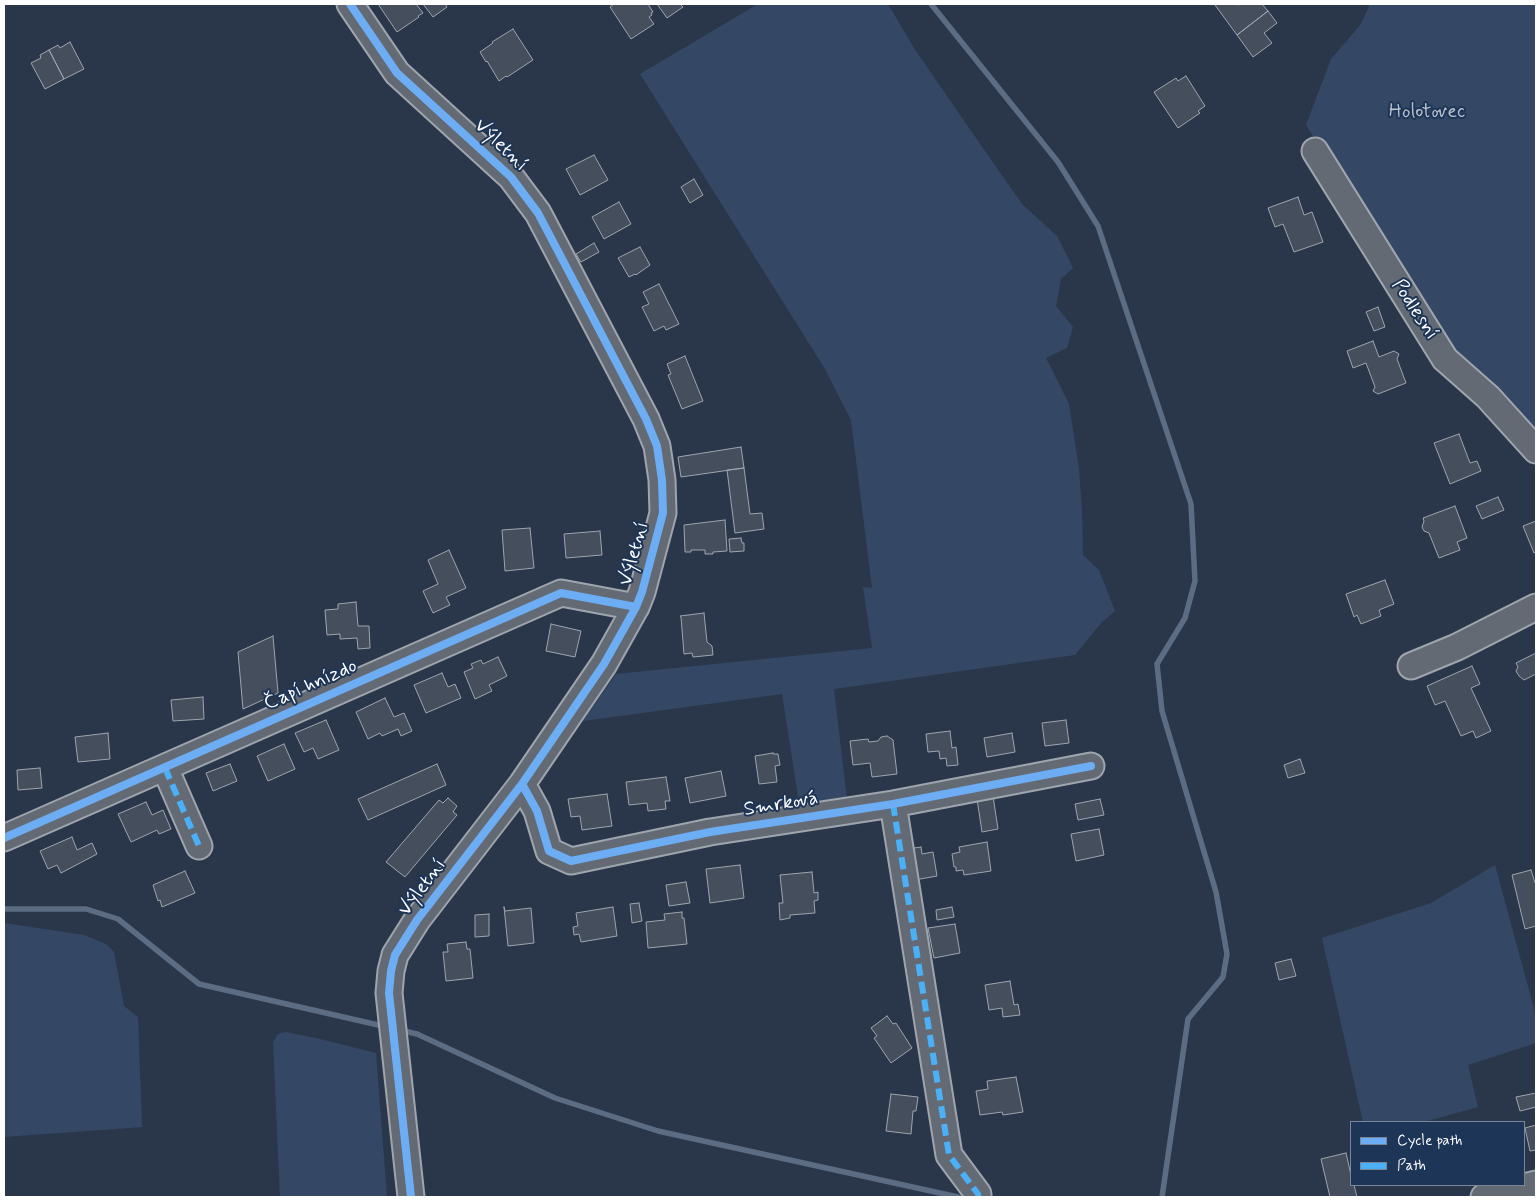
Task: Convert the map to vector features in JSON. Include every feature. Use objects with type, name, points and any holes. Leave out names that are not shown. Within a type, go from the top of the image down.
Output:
[{"type":"street","name":"Výletní","points":[[350,4],[397,73],[511,177],[538,213],[646,419],[657,446],[662,480],[663,513],[642,592],[636,607],[604,664],[522,784],[417,920],[396,955],[391,970],[389,993],[411,1197]]},
{"type":"street","name":"Podlesní","points":[[1315,151],[1446,359],[1488,397],[1536,450]]},
{"type":"street","name":"Čapí hnízdo","points":[[4,838],[561,593],[636,607]]},
{"type":"street","points":[[1411,666],[1457,647],[1536,607]]},
{"type":"street","name":"Smrková","points":[[522,784],[537,811],[549,851],[571,860],[710,832],[893,804],[1091,766]]},
{"type":"street","points":[[165,768],[199,846]]},
{"type":"street","points":[[893,804],[949,1155],[978,1194],[978,1197]]},
{"type":"street","points":[[1484,1197],[1536,1184]]},
{"type":"green space","points":[[758,4],[888,4],[914,48],[1022,204],[1057,236],[1073,268],[1061,279],[1056,306],[1073,327],[1067,348],[1046,358],[1069,404],[1079,469],[1083,555],[1099,570],[1115,611],[1101,623],[1075,655],[834,689],[847,800],[800,809],[782,694],[583,721],[616,674],[872,648],[863,587],[872,588],[851,420],[825,369],[640,74]]},
{"type":"green space","name":"Holotovec","points":[[1370,4],[1536,4],[1536,433],[1451,352],[1306,125],[1331,59],[1361,24]]},
{"type":"green space","points":[[1495,865],[1536,1016],[1536,1043],[1468,1065],[1478,1107],[1428,1121],[1363,1121],[1322,938],[1431,903]]},
{"type":"green space","points":[[4,923],[84,935],[106,944],[114,952],[124,1006],[138,1017],[142,1127],[4,1137]]},
{"type":"green space","points":[[286,1032],[376,1053],[387,1197],[280,1197],[273,1042],[278,1034]]},
{"type":"building","points":[[378,4],[416,4],[423,13],[397,32]]},
{"type":"building","points":[[423,4],[445,4],[447,7],[433,17]]},
{"type":"building","points":[[614,4],[648,4],[653,12],[649,17],[654,24],[631,39],[610,7]]},
{"type":"building","points":[[657,4],[680,4],[683,7],[667,18]]},
{"type":"building","points":[[1216,4],[1262,4],[1268,11],[1237,35]]},
{"type":"building","points":[[1268,11],[1277,23],[1264,33],[1272,43],[1253,57],[1237,35]]},
{"type":"building","points":[[513,29],[533,60],[499,81],[480,52]]},
{"type":"building","points":[[70,42],[84,69],[64,79],[49,50],[58,45],[60,48]]},
{"type":"building","points":[[49,50],[64,79],[45,89],[31,63],[41,58],[40,55]]},
{"type":"building","points":[[1186,76],[1205,106],[1198,111],[1200,113],[1178,128],[1154,92],[1176,78],[1178,81]]},
{"type":"building","points":[[594,155],[608,180],[580,195],[566,169]]},
{"type":"building","points":[[694,179],[703,195],[690,203],[681,187]]},
{"type":"building","points":[[1298,197],[1304,215],[1312,212],[1323,242],[1294,252],[1283,224],[1275,227],[1268,208]]},
{"type":"building","points":[[619,202],[631,224],[604,239],[592,217]]},
{"type":"building","points":[[594,243],[599,252],[581,262],[576,254]]},
{"type":"building","points":[[640,247],[650,265],[636,275],[629,277],[618,258]]},
{"type":"building","points":[[659,284],[679,324],[666,330],[664,326],[654,331],[642,307],[649,304],[643,292]]},
{"type":"building","points":[[1378,307],[1385,327],[1374,331],[1366,312]]},
{"type":"building","points":[[1373,341],[1379,357],[1394,351],[1399,354],[1397,359],[1406,383],[1378,394],[1373,391],[1375,387],[1366,363],[1353,368],[1347,351]]},
{"type":"building","points":[[685,356],[703,401],[682,409],[668,375],[671,374],[667,364]]},
{"type":"building","points":[[1459,434],[1470,463],[1477,461],[1481,471],[1450,484],[1434,443]]},
{"type":"building","points":[[741,447],[744,468],[681,477],[678,457]]},
{"type":"building","points":[[744,468],[750,514],[762,513],[764,529],[735,533],[727,470]]},
{"type":"building","points":[[1498,497],[1504,510],[1482,519],[1476,506]]},
{"type":"building","points":[[1455,506],[1467,538],[1457,542],[1460,550],[1439,558],[1429,533],[1424,531],[1422,527],[1423,518]]},
{"type":"building","points":[[725,520],[727,551],[713,552],[713,554],[705,554],[705,550],[685,552],[684,525]]},
{"type":"building","points":[[1536,521],[1536,552],[1534,553],[1523,526]]},
{"type":"building","points":[[530,528],[534,568],[505,571],[502,530]]},
{"type":"building","points":[[600,531],[602,555],[566,558],[564,534]]},
{"type":"building","points":[[741,538],[742,543],[744,543],[744,551],[730,552],[729,539]]},
{"type":"building","points":[[449,550],[466,588],[446,597],[450,605],[433,613],[423,591],[438,584],[428,560]]},
{"type":"building","points":[[1385,580],[1394,604],[1379,610],[1381,616],[1361,624],[1357,615],[1354,617],[1346,594]]},
{"type":"building","points":[[356,602],[358,626],[369,626],[370,648],[358,649],[357,638],[340,639],[340,634],[327,635],[325,610],[338,609],[338,604]]},
{"type":"building","points":[[704,613],[707,642],[712,646],[713,655],[693,657],[692,653],[684,654],[680,616]]},
{"type":"building","points":[[551,624],[581,631],[575,657],[546,651]]},
{"type":"building","points":[[273,636],[278,693],[243,709],[238,652]]},
{"type":"building","points":[[1536,653],[1536,674],[1524,680],[1516,671],[1518,667],[1516,663]]},
{"type":"building","points":[[498,657],[507,676],[489,685],[492,691],[475,699],[464,672],[473,668],[471,664],[481,660],[483,664]]},
{"type":"building","points":[[1472,666],[1480,684],[1471,688],[1491,731],[1476,738],[1473,731],[1461,736],[1445,701],[1435,705],[1427,686]]},
{"type":"building","points":[[442,673],[448,687],[455,684],[461,698],[426,713],[414,685]]},
{"type":"building","points":[[203,697],[204,719],[173,721],[171,700]]},
{"type":"building","points":[[385,698],[394,717],[404,713],[412,731],[401,736],[398,729],[382,736],[380,733],[368,739],[356,712]]},
{"type":"building","points":[[326,720],[339,750],[318,759],[313,748],[304,752],[295,733]]},
{"type":"building","points":[[1066,720],[1069,743],[1045,746],[1042,723]]},
{"type":"building","points":[[950,731],[952,748],[956,747],[958,765],[947,766],[946,758],[940,759],[939,751],[928,752],[926,734]]},
{"type":"building","points":[[108,733],[110,759],[78,762],[75,737]]},
{"type":"building","points":[[1012,733],[1015,752],[987,757],[984,738]]},
{"type":"building","points":[[887,736],[893,740],[897,774],[872,777],[870,763],[853,765],[850,741],[868,739],[869,742],[878,741],[881,737]]},
{"type":"building","points":[[284,744],[295,769],[268,781],[257,756]]},
{"type":"building","points":[[778,754],[780,765],[775,766],[777,782],[759,784],[755,756]]},
{"type":"building","points":[[1300,759],[1305,773],[1288,778],[1284,765]]},
{"type":"building","points":[[230,764],[237,781],[213,791],[206,773]]},
{"type":"building","points":[[437,764],[446,785],[368,820],[358,799]]},
{"type":"building","points":[[40,768],[42,788],[18,790],[17,770]]},
{"type":"building","points":[[721,771],[726,796],[690,803],[685,778]]},
{"type":"building","points":[[666,777],[670,801],[665,801],[666,809],[648,811],[647,803],[629,805],[626,782]]},
{"type":"building","points":[[607,794],[612,826],[582,830],[580,816],[571,817],[568,799]]},
{"type":"building","points":[[993,796],[998,829],[982,832],[977,799]]},
{"type":"building","points":[[448,798],[457,806],[453,812],[457,815],[405,877],[386,862],[439,800],[443,803]]},
{"type":"building","points":[[1100,799],[1104,815],[1078,820],[1075,804]]},
{"type":"building","points":[[146,802],[152,815],[163,810],[171,829],[159,834],[157,830],[131,842],[118,814]]},
{"type":"building","points":[[1099,829],[1104,855],[1076,861],[1071,834]]},
{"type":"building","points":[[72,837],[77,850],[92,843],[97,854],[61,873],[57,865],[48,869],[40,851]]},
{"type":"building","points":[[987,842],[991,871],[964,875],[963,870],[956,871],[952,854],[960,852],[959,847]]},
{"type":"building","points":[[921,847],[922,854],[933,852],[937,876],[909,881],[908,849]]},
{"type":"building","points":[[740,865],[744,898],[710,903],[706,869]]},
{"type":"building","points":[[1531,870],[1536,882],[1536,926],[1525,929],[1512,875]]},
{"type":"building","points":[[185,871],[195,893],[162,907],[153,885]]},
{"type":"building","points":[[812,872],[814,893],[818,892],[818,900],[814,901],[815,913],[790,915],[790,918],[780,920],[779,903],[783,903],[780,875]]},
{"type":"building","points":[[686,882],[690,903],[669,906],[666,885]]},
{"type":"building","points":[[639,903],[642,921],[632,923],[630,904]]},
{"type":"building","points":[[504,907],[505,911],[531,908],[534,943],[508,946]]},
{"type":"building","points":[[613,907],[617,936],[581,942],[579,934],[574,935],[573,927],[578,926],[576,913]]},
{"type":"building","points":[[952,907],[954,917],[937,920],[936,910]]},
{"type":"building","points":[[682,912],[687,944],[648,948],[646,922],[665,920],[664,914]]},
{"type":"building","points":[[489,914],[489,936],[475,937],[475,915]]},
{"type":"building","points":[[955,924],[960,953],[934,958],[928,928]]},
{"type":"building","points":[[466,942],[467,949],[470,949],[473,978],[446,981],[443,952],[448,952],[447,944]]},
{"type":"building","points":[[1291,959],[1296,976],[1279,980],[1275,963]]},
{"type":"building","points":[[1010,981],[1014,1005],[1018,1004],[1020,1015],[1003,1017],[1002,1008],[989,1010],[985,985]]},
{"type":"building","points":[[887,1016],[893,1024],[896,1023],[912,1048],[891,1063],[874,1038],[877,1036],[871,1028]]},
{"type":"building","points":[[1016,1077],[1023,1112],[1003,1115],[1002,1112],[980,1115],[976,1091],[988,1089],[987,1081]]},
{"type":"building","points":[[1536,1093],[1536,1107],[1520,1111],[1516,1097]]},
{"type":"building","points":[[891,1094],[918,1097],[916,1111],[913,1111],[911,1134],[886,1131]]},
{"type":"building","points":[[1536,1125],[1536,1150],[1530,1151],[1525,1128]]},
{"type":"building","points":[[1346,1153],[1350,1171],[1350,1186],[1354,1186],[1357,1197],[1330,1197],[1321,1159]]},
{"type":"waterway","points":[[931,4],[1058,162],[1098,226],[1191,504],[1195,581],[1185,618],[1157,664],[1162,711],[1216,892],[1227,954],[1223,977],[1188,1019],[1162,1197]]},
{"type":"waterway","points":[[4,909],[86,909],[118,919],[199,984],[387,1027]]},
{"type":"waterway","points":[[400,1030],[417,1034],[555,1098],[658,1131],[958,1197]]},
{"type":"marked path","points":[[165,768],[199,846]]},
{"type":"marked path","points":[[893,804],[949,1155],[978,1194],[978,1197]]},
{"type":"cycle path","points":[[350,4],[397,73],[511,177],[538,213],[646,419],[657,446],[662,480],[663,513],[642,592],[636,607],[604,664],[522,784],[417,920],[395,955],[389,993],[411,1197]]},
{"type":"cycle path","points":[[4,838],[561,593],[636,607]]},
{"type":"cycle path","points":[[522,784],[537,811],[549,851],[571,861],[710,832],[893,804],[1091,766]]}]
